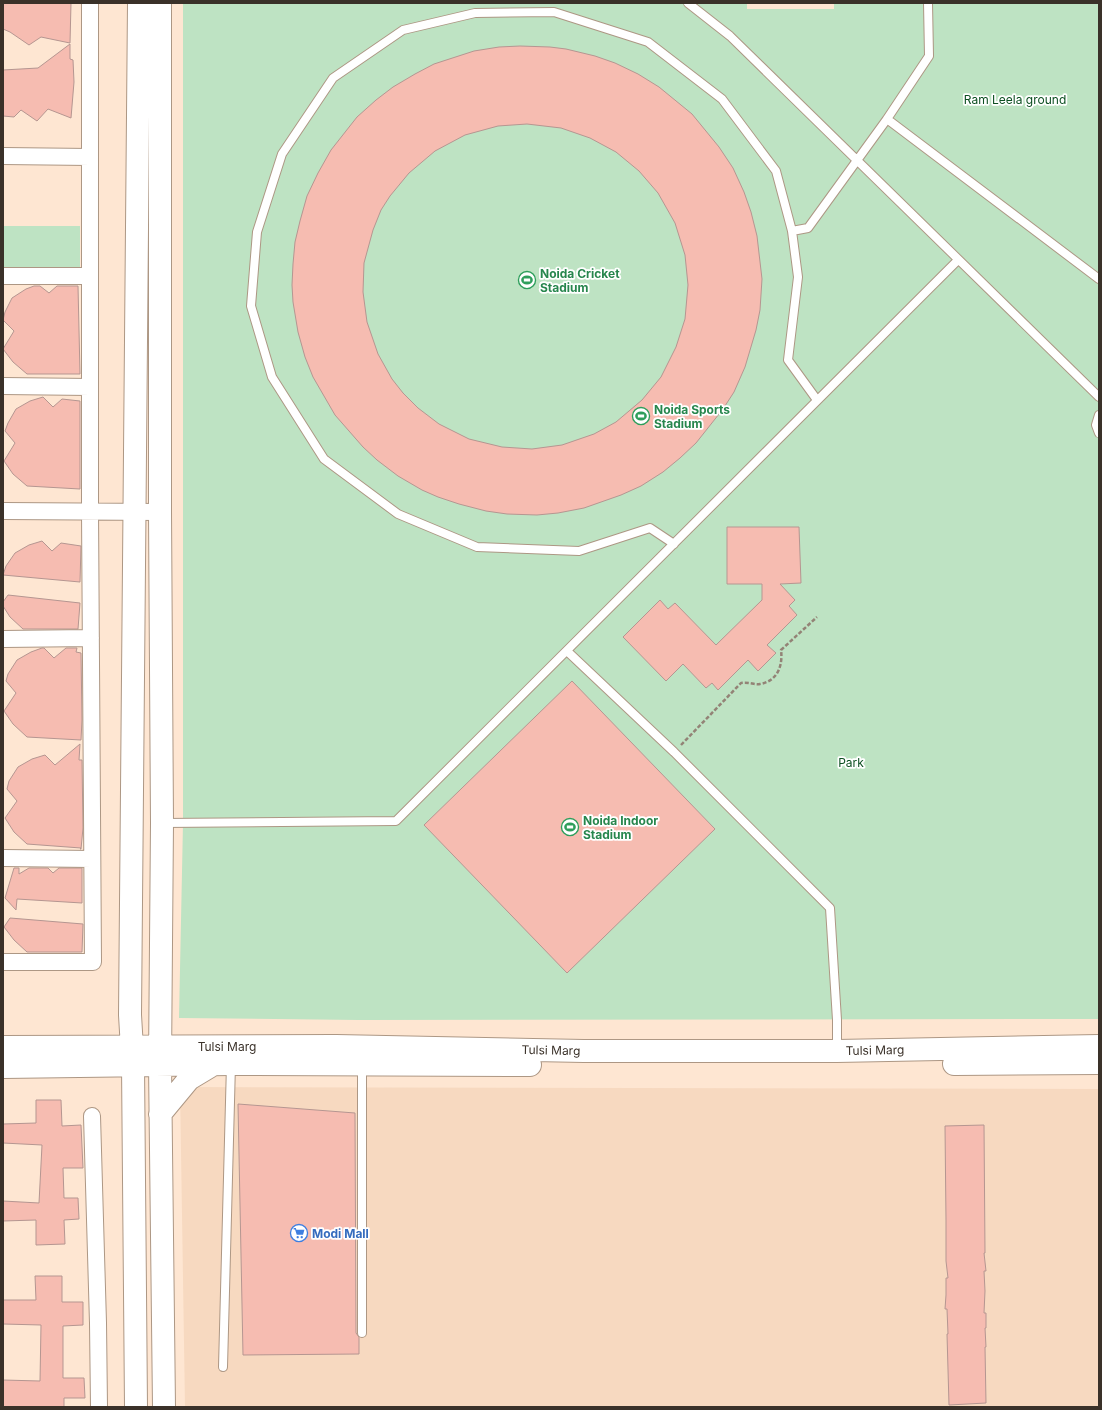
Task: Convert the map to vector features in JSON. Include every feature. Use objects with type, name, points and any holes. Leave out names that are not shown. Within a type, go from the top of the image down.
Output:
[{"type":"main road","points":[[136,1407],[132,1056],[130,1015],[139,3]]},
{"type":"main road","points":[[160,3],[160,512],[162,823],[160,1114],[164,1407]]},
{"type":"main road","name":"Tulsi Marg","points":[[3,1066],[132,1056],[336,1046],[1099,1064]]},
{"type":"main road","name":"Tulsi Marg","points":[[160,1055],[223,1064],[575,1065],[837,1058],[1099,1046]]},
{"type":"main road","name":"Tulsi Marg","points":[[3,1047],[132,1056]]},
{"type":"main road","points":[[160,1114],[189,1079],[223,1064]]},
{"type":"street","points":[[3,962],[93,962],[90,512],[90,3]]},
{"type":"street","points":[[3,156],[90,157]]},
{"type":"street","points":[[3,276],[90,276]]},
{"type":"street","points":[[3,386],[90,387]]},
{"type":"street","points":[[3,511],[160,512]]},
{"type":"street","points":[[3,639],[91,638]]},
{"type":"street","points":[[3,858],[92,859]]},
{"type":"street","points":[[92,1116],[99,1407]]},
{"type":"lane","points":[[688,3],[730,36],[856,161],[1099,397]]},
{"type":"lane","points":[[792,231],[808,228],[887,119],[929,56],[928,3]]},
{"type":"lane","points":[[674,544],[650,528],[579,551],[477,547],[398,514],[324,458],[272,377],[251,306],[257,232],[282,154],[333,78],[403,30],[475,13],[554,12],[648,42],[722,99],[776,171],[792,231],[798,277],[788,360],[817,400]]},
{"type":"lane","points":[[887,119],[1099,279]]},
{"type":"lane","points":[[162,823],[396,821],[958,260]]},
{"type":"lane","points":[[1099,415],[1096,425],[1099,433]]},
{"type":"lane","points":[[567,651],[674,752],[830,908],[837,1020],[837,1058]]},
{"type":"lane","points":[[223,1064],[223,1367]]},
{"type":"lane","points":[[362,1064],[362,1333]]},
{"type":"path","points":[[674,752],[741,683],[748,682],[759,684],[772,679],[780,669],[782,657],[781,650],[817,617]]},
{"type":"shaded area","points":[[180,1087],[1099,1089],[1099,1407],[185,1407]]},
{"type":"green space","name":"Noida Sports Stadium","points":[[183,3],[747,3],[747,9],[834,9],[834,3],[1099,3],[1099,1019],[359,1020],[179,1018],[183,823]]},
{"type":"green space","points":[[3,226],[80,226],[80,268],[3,268]]},
{"type":"building","points":[[3,3],[71,3],[70,43],[41,37],[29,45],[3,29]]},
{"type":"building","points":[[70,44],[70,59],[73,60],[74,82],[71,118],[48,109],[37,121],[21,110],[14,117],[3,116],[3,70],[38,68]]},
{"type":"building","points":[[499,47],[550,47],[595,56],[615,63],[638,74],[659,87],[692,114],[719,147],[733,168],[744,192],[757,236],[762,279],[760,310],[756,330],[745,367],[734,392],[723,409],[696,443],[663,472],[641,486],[584,508],[558,513],[537,515],[507,514],[486,511],[459,504],[422,490],[398,476],[377,460],[363,447],[335,415],[313,377],[305,357],[298,332],[293,302],[292,285],[295,242],[307,196],[331,150],[357,117],[393,87],[434,64],[474,51]],"holes":[[[527,124],[561,128],[590,138],[616,152],[639,171],[658,193],[675,223],[685,255],[688,285],[685,319],[676,347],[661,377],[642,400],[616,422],[594,434],[562,445],[532,449],[502,447],[469,439],[439,424],[418,408],[392,379],[378,354],[367,322],[363,292],[364,263],[373,230],[381,210],[390,196],[409,173],[435,151],[465,135],[498,126]]]},
{"type":"building","points":[[34,286],[40,286],[49,293],[57,286],[78,286],[80,374],[27,374],[13,362],[3,349],[14,331],[3,320],[5,312],[12,298]]},
{"type":"building","points":[[43,397],[53,407],[62,399],[80,401],[80,489],[27,486],[13,474],[4,461],[15,443],[5,431],[16,409],[30,401]]},
{"type":"building","points":[[727,527],[799,527],[801,583],[780,584],[795,600],[789,606],[797,615],[767,645],[776,653],[758,671],[748,660],[718,690],[712,683],[706,688],[683,664],[666,681],[623,637],[660,600],[668,609],[675,603],[716,645],[762,600],[762,584],[727,584]]},
{"type":"building","points":[[42,541],[52,551],[61,543],[81,546],[80,582],[3,575],[6,566],[15,553],[29,545]]},
{"type":"building","points":[[8,595],[80,603],[78,629],[23,629],[10,617],[3,606],[3,602]]},
{"type":"building","points":[[44,648],[54,658],[66,648],[77,648],[76,652],[81,653],[81,740],[27,737],[13,724],[4,711],[16,693],[6,681],[8,674],[17,660]]},
{"type":"building","name":"Noida Indoor Stadium","points":[[572,681],[715,829],[567,973],[424,825]]},
{"type":"building","points":[[80,744],[79,760],[82,760],[83,828],[81,849],[27,844],[14,832],[5,818],[17,801],[7,789],[9,781],[18,767],[32,759],[45,755],[55,765]]},
{"type":"building","points":[[14,868],[19,868],[19,874],[29,868],[48,868],[53,873],[59,868],[82,868],[82,903],[17,899],[16,910],[5,898]]},
{"type":"building","points":[[10,918],[83,924],[82,952],[27,952],[14,940],[4,927]]},
{"type":"building","points":[[36,1100],[61,1100],[62,1126],[81,1125],[83,1168],[63,1168],[64,1198],[78,1198],[79,1219],[64,1220],[65,1244],[36,1245],[36,1220],[3,1221],[3,1201],[39,1203],[42,1145],[3,1143],[3,1124],[36,1123]]},
{"type":"building","name":"Modi Mall","points":[[238,1104],[355,1113],[356,1333],[359,1337],[359,1354],[243,1355]]},
{"type":"building","points":[[984,1125],[984,1253],[986,1271],[984,1271],[984,1313],[986,1313],[986,1403],[949,1405],[947,1309],[945,1309],[946,1278],[948,1278],[946,1261],[945,1126]]},
{"type":"building","points":[[35,1276],[62,1276],[62,1302],[83,1302],[83,1325],[63,1326],[63,1378],[84,1378],[85,1398],[64,1398],[64,1407],[3,1407],[3,1380],[40,1381],[41,1325],[3,1324],[3,1300],[36,1300]]},
{"type":"place","name":"Noida Cricket Stadium","points":[[527,280]]},
{"type":"place","name":"Noida Sports Stadium","points":[[641,416]]},
{"type":"place","name":"Noida Indoor Stadium","points":[[570,827]]},
{"type":"place","name":"Modi Mall","points":[[299,1233]]},
{"type":"park label","name":"Ram Leela ground","points":[[1015,99]]},
{"type":"park label","name":"Park","points":[[851,762]]}]
